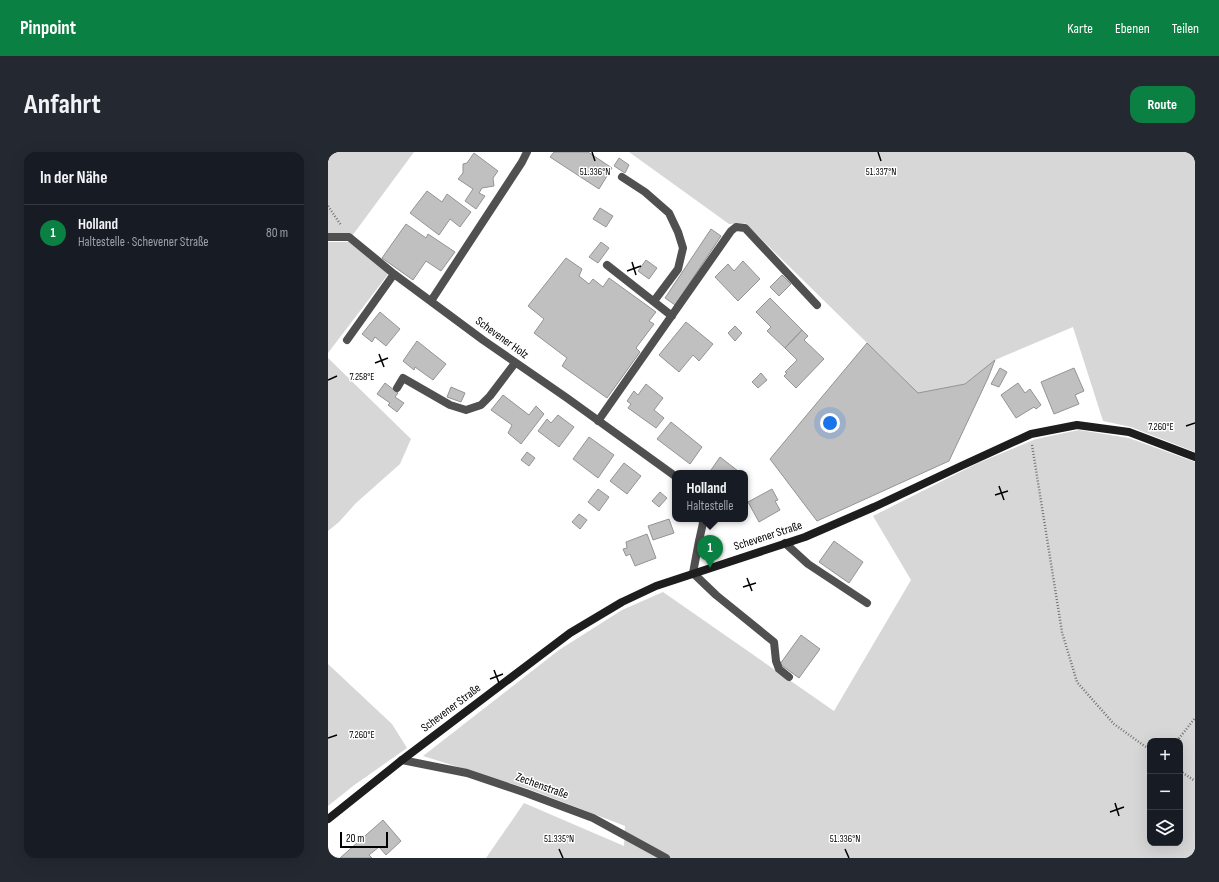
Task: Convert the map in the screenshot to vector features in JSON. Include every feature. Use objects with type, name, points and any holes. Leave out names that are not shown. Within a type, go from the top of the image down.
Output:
[{"type":"main road","name":"Schevener Straße","points":[[328,819],[402,760],[570,633],[622,602],[656,586],[805,537],[874,508],[960,466],[1031,434],[1077,425],[1128,432],[1195,457]]},
{"type":"street","points":[[431,301],[522,162],[527,152]]},
{"type":"street","points":[[622,176],[645,192],[669,213],[678,232],[683,248],[678,269],[654,302]]},
{"type":"street","points":[[598,421],[730,231],[736,227],[745,228],[817,305]]},
{"type":"street","points":[[328,237],[349,237]]},
{"type":"street","name":"Schevener Holz","points":[[349,237],[394,274],[672,474]]},
{"type":"street","points":[[608,264],[672,316]]},
{"type":"street","points":[[347,340],[394,274]]},
{"type":"street","points":[[396,388],[403,378],[450,405],[466,410],[481,405],[490,396],[515,362]]},
{"type":"street","points":[[703,522],[693,573],[716,595],[774,642],[776,661],[779,670],[789,677]]},
{"type":"street","points":[[785,543],[808,564],[867,603]]},
{"type":"street","name":"Zechenstraße","points":[[402,760],[467,773],[526,792],[593,818],[666,858]]},
{"type":"path","points":[[328,206],[349,237]]},
{"type":"path","points":[[1031,434],[1062,632],[1077,682],[1114,724],[1147,748]]},
{"type":"path","points":[[1179,738],[1195,718]]},
{"type":"path","points":[[1183,773],[1195,781]]},
{"type":"shaded area","points":[[328,152],[414,152],[352,236],[328,233]]},
{"type":"shaded area","points":[[629,152],[1195,152],[1195,452],[1131,427],[1103,421],[1073,327],[995,360],[965,384],[918,393],[745,223],[729,224]]},
{"type":"shaded area","points":[[328,242],[350,242],[389,273],[328,353]]},
{"type":"shaded area","points":[[328,358],[411,439],[400,464],[356,503],[339,522],[328,531]]},
{"type":"shaded area","points":[[1079,430],[1129,438],[1195,462],[1195,858],[486,858],[524,803],[624,846],[625,826],[529,789],[423,756],[559,650],[622,610],[663,592],[834,711],[911,580],[873,516],[976,464],[1036,439]]},
{"type":"shaded area","points":[[328,664],[392,724],[407,748],[353,786],[328,806]]},
{"type":"building","points":[[554,152],[588,152],[612,168],[599,189],[550,157]]},
{"type":"building","points":[[474,153],[498,171],[493,178],[494,186],[482,188],[479,193],[485,196],[476,209],[465,201],[473,189],[458,179],[463,173],[463,164],[467,163]]},
{"type":"building","points":[[619,158],[629,165],[625,173],[614,166]]},
{"type":"building","points":[[427,191],[442,202],[447,194],[471,212],[460,227],[450,219],[439,235],[410,213]]},
{"type":"building","points":[[600,208],[613,216],[606,227],[593,219]]},
{"type":"building","points":[[406,224],[426,238],[428,234],[455,252],[441,271],[426,261],[413,280],[382,258]]},
{"type":"building","points":[[711,229],[721,236],[675,305],[665,298]]},
{"type":"building","points":[[601,242],[609,248],[598,263],[589,257]]},
{"type":"building","points":[[566,258],[582,269],[579,276],[589,284],[593,279],[603,287],[609,278],[656,312],[649,321],[654,324],[636,348],[640,352],[607,398],[562,366],[567,358],[534,333],[544,319],[528,306]]},
{"type":"building","points":[[646,260],[657,268],[649,279],[638,271]]},
{"type":"building","points":[[743,261],[760,279],[738,301],[715,277],[728,264],[734,271]]},
{"type":"building","points":[[782,275],[791,284],[779,296],[770,287]]},
{"type":"building","points":[[770,298],[802,330],[785,348],[767,331],[771,327],[756,312]]},
{"type":"building","points":[[380,312],[400,329],[386,346],[375,337],[372,342],[362,334]]},
{"type":"building","points":[[686,322],[713,344],[699,361],[693,355],[679,372],[659,355]]},
{"type":"building","points":[[735,326],[742,333],[735,341],[728,333]]},
{"type":"building","points":[[802,330],[808,336],[804,340],[824,359],[796,388],[784,376],[787,373],[785,372],[797,360],[785,348]]},
{"type":"building","points":[[417,341],[446,364],[433,380],[415,367],[414,370],[403,361]]},
{"type":"building","points":[[867,343],[918,393],[965,384],[995,360],[949,461],[817,521],[770,459]]},
{"type":"building","points":[[1000,368],[1007,372],[999,387],[991,384]]},
{"type":"building","points":[[1074,368],[1084,391],[1075,395],[1079,404],[1054,414],[1041,382]]},
{"type":"building","points":[[761,373],[767,380],[758,388],[752,382]]},
{"type":"building","points":[[385,383],[398,393],[395,397],[404,403],[397,412],[388,405],[390,403],[377,394]]},
{"type":"building","points":[[1018,383],[1025,393],[1030,389],[1041,405],[1036,409],[1034,407],[1016,418],[1001,395]]},
{"type":"building","points":[[646,384],[663,398],[654,410],[664,418],[656,428],[628,408],[631,404],[627,401],[634,391],[638,395]]},
{"type":"building","points":[[451,387],[465,393],[461,402],[447,397]]},
{"type":"building","points":[[503,395],[529,415],[536,406],[544,414],[521,444],[508,433],[512,425],[491,410]]},
{"type":"building","points":[[558,415],[574,427],[559,447],[538,431],[547,419],[551,423]]},
{"type":"building","points":[[671,422],[702,447],[690,464],[657,439]]},
{"type":"building","points":[[589,437],[614,455],[598,478],[573,459]]},
{"type":"building","points":[[527,452],[535,458],[529,466],[521,460]]},
{"type":"building","points":[[720,457],[737,470],[711,470]]},
{"type":"building","points":[[624,463],[641,476],[627,494],[610,481]]},
{"type":"building","points":[[598,489],[609,497],[599,511],[588,502]]},
{"type":"building","points":[[772,489],[778,500],[775,501],[780,510],[759,522],[748,502]]},
{"type":"building","points":[[660,492],[667,498],[659,507],[652,501]]},
{"type":"building","points":[[579,514],[587,520],[580,529],[572,522]]},
{"type":"building","points":[[669,519],[674,533],[653,540],[648,526]]},
{"type":"building","points":[[647,534],[656,558],[635,566],[630,554],[626,556],[623,549],[627,548],[626,542]]},
{"type":"building","points":[[834,541],[863,562],[849,583],[819,562]]},
{"type":"building","points":[[801,635],[820,649],[799,678],[780,664]]},
{"type":"building","points":[[383,820],[401,841],[386,855],[379,847],[369,855],[372,858],[340,858]]},
{"type":"place","name":"Holland","points":[[710,568]]}]
